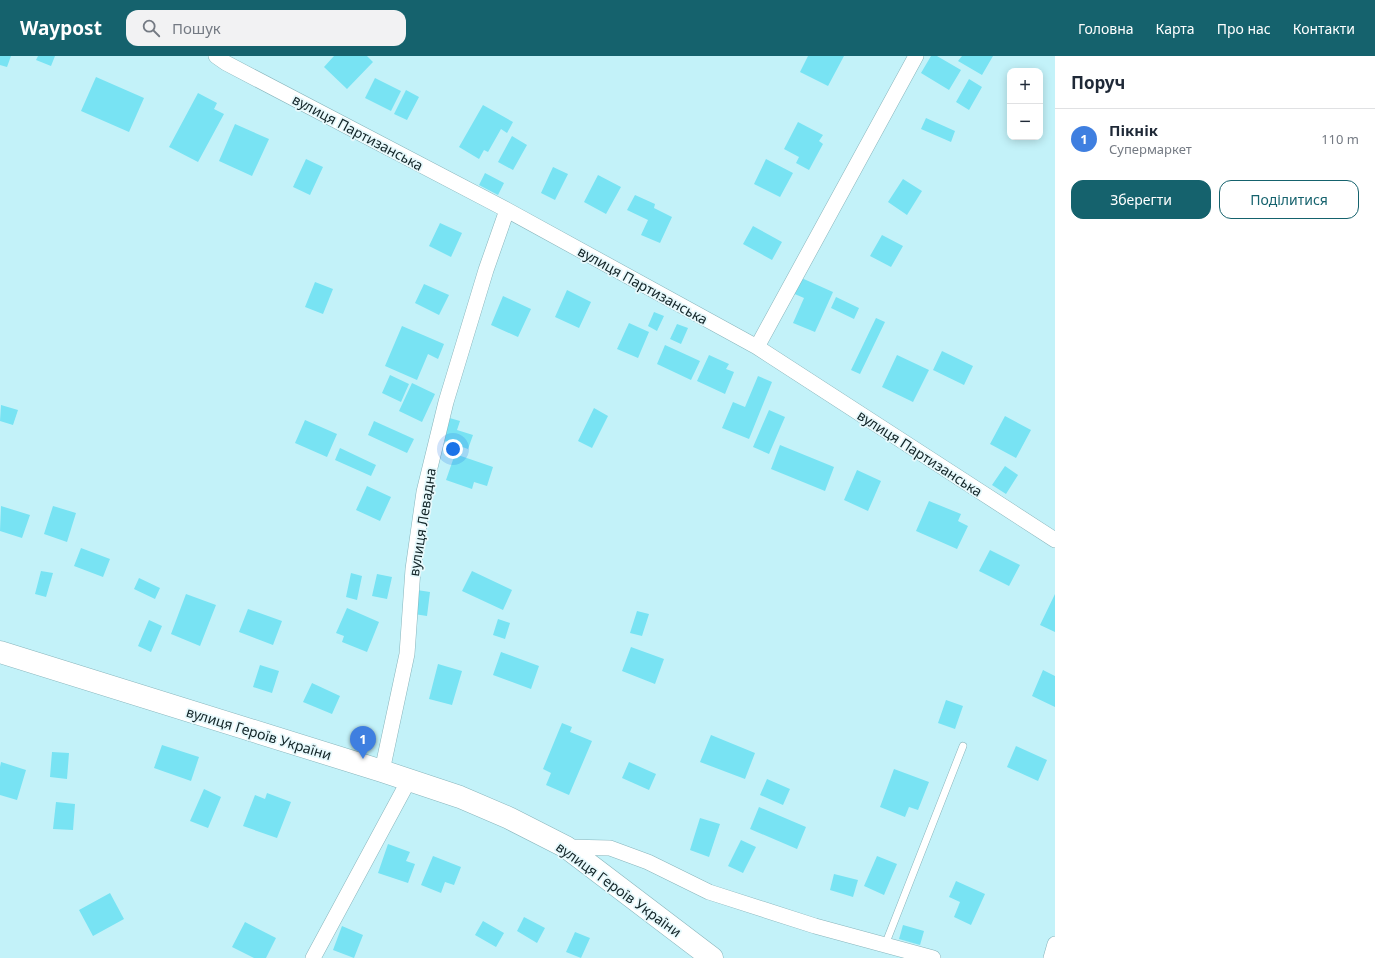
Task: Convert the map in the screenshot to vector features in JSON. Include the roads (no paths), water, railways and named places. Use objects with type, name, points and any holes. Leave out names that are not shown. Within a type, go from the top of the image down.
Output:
[{"type":"main road","name":"вулиця Героїв України","points":[[0,652],[382,771],[460,797],[509,818],[566,847],[712,958]]},
{"type":"street","name":"вулиця Партизанська","points":[[216,56],[226,63],[507,210],[757,347],[1055,540]]},
{"type":"street","points":[[757,347],[916,56]]},
{"type":"street","name":"вулиця Левадна","points":[[382,771],[407,654],[413,570],[424,492],[446,402],[486,270],[507,210]]},
{"type":"street","points":[[313,958],[409,780]]},
{"type":"street","points":[[566,847],[610,848],[648,862],[709,892],[815,926],[933,958]]},
{"type":"street","points":[[1051,958],[1055,944]]},
{"type":"lane","points":[[885,945],[963,746]]},
{"type":"place","name":"Пікнік","points":[[363,759]]}]
